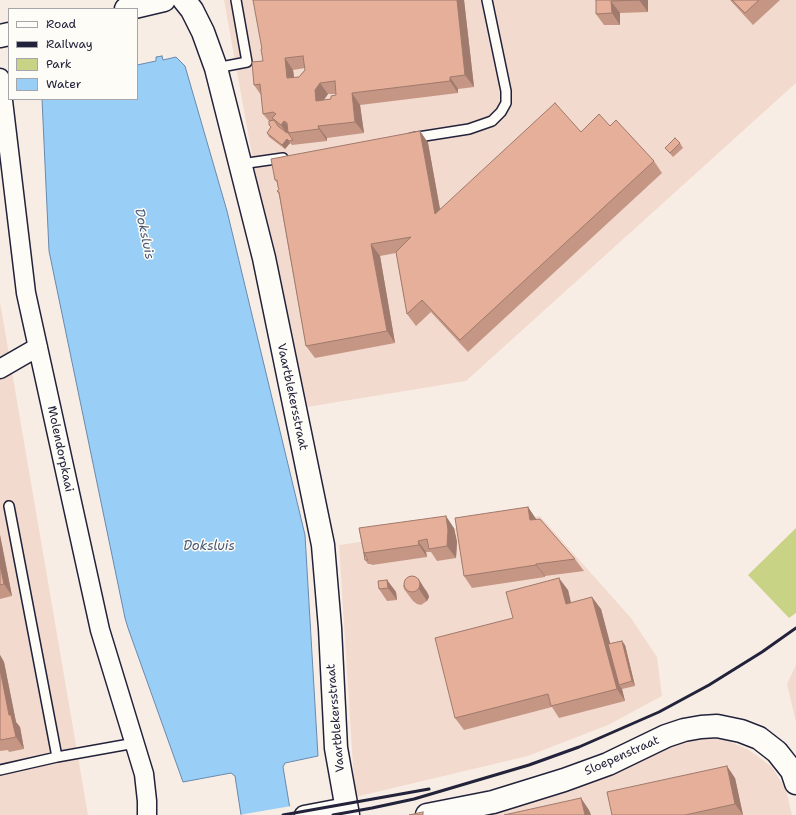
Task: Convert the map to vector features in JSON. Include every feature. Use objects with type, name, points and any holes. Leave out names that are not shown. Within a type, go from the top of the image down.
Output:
[{"type":"street","points":[[130,8],[164,0]]},
{"type":"street","name":"Vaartblekersstraat","points":[[184,0],[192,10],[203,32],[216,68],[264,258],[323,546],[330,628],[336,748],[347,811]]},
{"type":"street","name":"Molendorpkaai","points":[[0,78],[2,84],[26,293],[100,630],[144,774],[147,815]]},
{"type":"street","points":[[0,369],[38,347]]},
{"type":"street","name":"Sloepenstraat","points":[[427,815],[493,802],[551,785],[608,764],[666,736],[684,730],[701,727],[717,726],[741,731],[759,738],[777,752],[792,771],[796,783]]},
{"type":"street","points":[[304,815],[347,811]]},
{"type":"lane","points":[[216,68],[247,62],[236,0]]},
{"type":"lane","points":[[406,138],[469,129],[492,121],[501,112],[506,103],[506,91],[487,0]]},
{"type":"lane","points":[[240,164],[288,157]]},
{"type":"lane","points":[[9,506],[58,757]]},
{"type":"lane","points":[[0,770],[58,757],[135,743]]},
{"type":"shaded area","points":[[224,0],[796,0],[796,83],[466,381],[307,407],[256,177]]},
{"type":"shaded area","points":[[0,302],[88,815],[0,815]]},
{"type":"shaded area","points":[[540,516],[631,618],[657,657],[662,696],[608,725],[528,756],[355,797],[339,545]]},
{"type":"shaded area","points":[[796,665],[796,722],[787,684]]},
{"type":"shaded area","points":[[698,736],[726,740],[749,750],[772,767],[786,790],[792,815],[458,815],[672,742]]},
{"type":"green space","points":[[796,528],[796,613],[789,618],[748,575]]},
{"type":"water","name":"Doksluis","points":[[162,56],[163,60],[176,57],[185,66],[227,211],[305,535],[318,756],[285,763],[283,767],[291,815],[241,815],[235,776],[231,773],[183,782],[125,618],[49,251],[42,100],[138,100],[138,65],[156,61],[156,57]]},
{"type":"pier","points":[[110,0],[124,0],[126,8],[72,8]]},
{"type":"pier","points":[[291,806],[293,815],[239,815]]},
{"type":"building","points":[[253,0],[457,0],[465,75],[450,77],[450,81],[352,93],[355,122],[318,126],[319,129],[288,133],[287,123],[284,121],[281,125],[272,118],[276,114],[273,112],[263,114],[260,84],[254,85],[252,62],[263,61]],"holes":[[[303,56],[305,70],[299,77],[287,78],[285,58]],[[335,81],[336,95],[331,96],[331,99],[316,101],[315,90],[320,83]]]},
{"type":"building","points":[[596,0],[639,0],[611,1],[612,13],[596,14]]},
{"type":"building","points":[[732,0],[759,0],[745,13]]},
{"type":"building","points":[[555,103],[581,132],[599,114],[610,126],[616,120],[654,161],[460,340],[422,300],[407,314],[396,252],[411,237],[371,244],[387,331],[306,346],[279,192],[277,191],[279,189],[277,180],[275,180],[271,159],[420,131],[435,214]]},
{"type":"building","points":[[274,120],[278,126],[287,133],[288,131],[293,140],[289,141],[287,139],[282,145],[267,133],[271,127],[269,125],[269,121]]},
{"type":"building","points":[[675,138],[680,143],[670,153],[665,148]]},
{"type":"building","points":[[528,507],[530,520],[540,519],[575,559],[464,576],[455,518]]},
{"type":"building","points":[[446,516],[448,530],[447,546],[429,549],[427,539],[418,541],[419,545],[364,553],[359,528]]},
{"type":"building","points":[[364,553],[368,560],[365,560]]},
{"type":"building","points":[[0,565],[4,584],[0,585]]},
{"type":"building","points":[[409,576],[415,576],[420,581],[418,590],[415,592],[409,592],[404,587],[404,581]]},
{"type":"building","points":[[559,578],[566,604],[592,597],[617,689],[551,706],[548,694],[455,718],[435,638],[513,618],[506,592]]},
{"type":"building","points":[[387,580],[388,588],[379,589],[378,581]]},
{"type":"building","points":[[622,641],[632,681],[619,685],[608,644]]},
{"type":"building","points":[[0,669],[9,715],[11,715],[16,737],[1,740],[0,738]]},
{"type":"building","points":[[727,766],[735,804],[685,815],[612,815],[607,792]]},
{"type":"building","points":[[581,798],[585,815],[504,815]]},
{"type":"building","points":[[423,812],[423,815],[409,815]]},
{"type":"railway","points":[[333,815],[414,799],[529,765],[579,747],[659,712],[709,685],[762,652],[796,628]]},
{"type":"railway","points":[[283,815],[429,789]]}]
